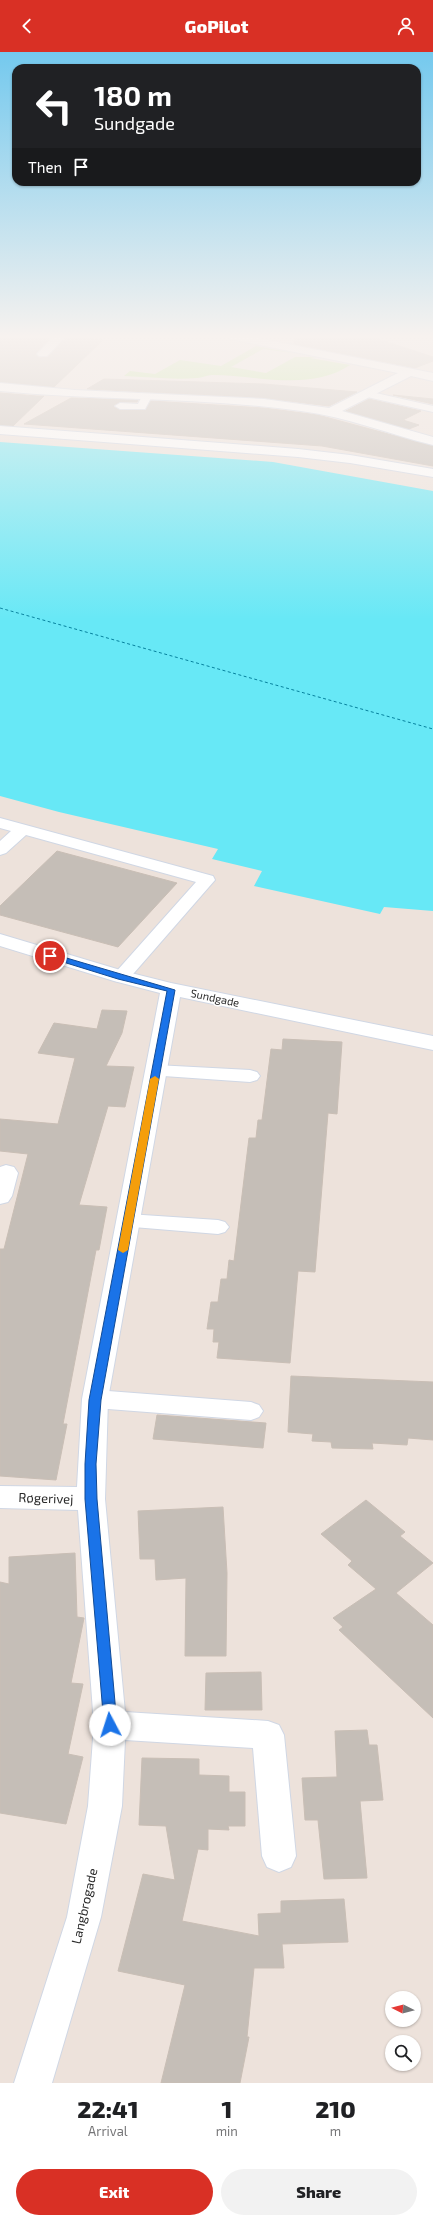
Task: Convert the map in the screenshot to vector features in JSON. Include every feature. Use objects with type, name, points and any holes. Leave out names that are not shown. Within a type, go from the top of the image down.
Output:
[{"type":"street","points":[[10,431],[298,453],[350,459],[433,473]]},
{"type":"street","points":[[397,431],[433,441]]},
{"type":"street","name":"Sundgade","points":[[3,944],[171,990],[433,1043]]},
{"type":"street","name":"Langbrogade","points":[[33,2083],[84,1917],[105,1806],[110,1725],[91,1499],[91,1464],[95,1400],[171,990]]},
{"type":"street","points":[[0,1196],[6,1174]]},
{"type":"street","name":"Røgerivej","points":[[0,1497],[91,1499]]},
{"type":"street","points":[[110,1725],[268,1735],[279,1856]]},
{"type":"lane","points":[[0,823],[207,880],[121,977]]},
{"type":"lane","points":[[0,850],[22,830]]},
{"type":"lane","points":[[156,1071],[250,1076]]},
{"type":"lane","points":[[128,1221],[218,1227]]},
{"type":"lane","points":[[95,1400],[251,1411]]},
{"type":"water","points":[[0,442],[273,462],[433,491],[433,911],[384,907],[380,914],[254,886],[262,871],[212,859],[218,849],[59,812],[0,796]]},
{"type":"building","points":[[116,431],[377,431],[433,446],[433,466],[322,446]]},
{"type":"building","points":[[57,851],[177,883],[118,947],[0,915],[0,906]]},
{"type":"building","points":[[102,1010],[127,1011],[122,1033],[106,1066],[134,1067],[125,1107],[108,1106],[79,1205],[107,1207],[99,1250],[96,1250],[63,1424],[67,1424],[56,1480],[0,1476],[0,1249],[4,1249],[28,1154],[0,1151],[0,1119],[58,1124],[75,1058],[38,1053],[54,1023],[97,1029]]},
{"type":"building","points":[[283,1039],[342,1042],[337,1114],[328,1113],[315,1272],[298,1271],[290,1363],[217,1358],[219,1342],[213,1342],[214,1329],[207,1329],[211,1302],[218,1302],[221,1279],[227,1279],[229,1260],[234,1261],[249,1138],[256,1138],[258,1120],[262,1120],[271,1049],[282,1050]]},
{"type":"building","points":[[291,1376],[433,1382],[433,1440],[408,1438],[407,1445],[372,1443],[373,1449],[332,1448],[331,1442],[312,1441],[313,1434],[288,1432]]},
{"type":"building","points":[[157,1415],[266,1423],[263,1448],[153,1439]]},
{"type":"building","points":[[366,1500],[405,1532],[400,1536],[433,1563],[396,1593],[433,1625],[433,1718],[339,1630],[343,1627],[333,1618],[376,1589],[348,1565],[352,1561],[321,1534]]},
{"type":"building","points":[[223,1507],[227,1573],[226,1656],[185,1656],[186,1578],[156,1580],[155,1559],[140,1559],[138,1511]]},
{"type":"building","points":[[75,1553],[77,1617],[84,1618],[71,1683],[83,1684],[68,1754],[83,1757],[66,1824],[0,1813],[0,1582],[9,1584],[9,1557]]},
{"type":"building","points":[[261,1672],[262,1710],[205,1710],[206,1673]]},
{"type":"building","points":[[367,1730],[369,1745],[377,1745],[383,1800],[360,1801],[367,1878],[324,1879],[318,1820],[305,1820],[302,1778],[337,1777],[335,1731]]},
{"type":"building","points":[[142,1758],[199,1759],[199,1775],[229,1776],[229,1792],[245,1792],[245,1826],[228,1826],[229,1830],[208,1829],[208,1850],[198,1849],[182,1921],[259,1936],[258,1914],[281,1913],[281,1901],[344,1899],[348,1942],[282,1944],[284,1968],[254,1968],[247,2037],[249,2037],[240,2083],[161,2083],[185,1985],[118,1971],[143,1874],[175,1880],[166,1826],[139,1825]]},
{"type":"ferry route","points":[[0,608],[433,729]]},
{"type":"slow traffic","points":[[123,1250],[155,1079]]},
{"type":"route","points":[[50,956],[171,990],[95,1400],[91,1464],[91,1499],[110,1725]]}]
